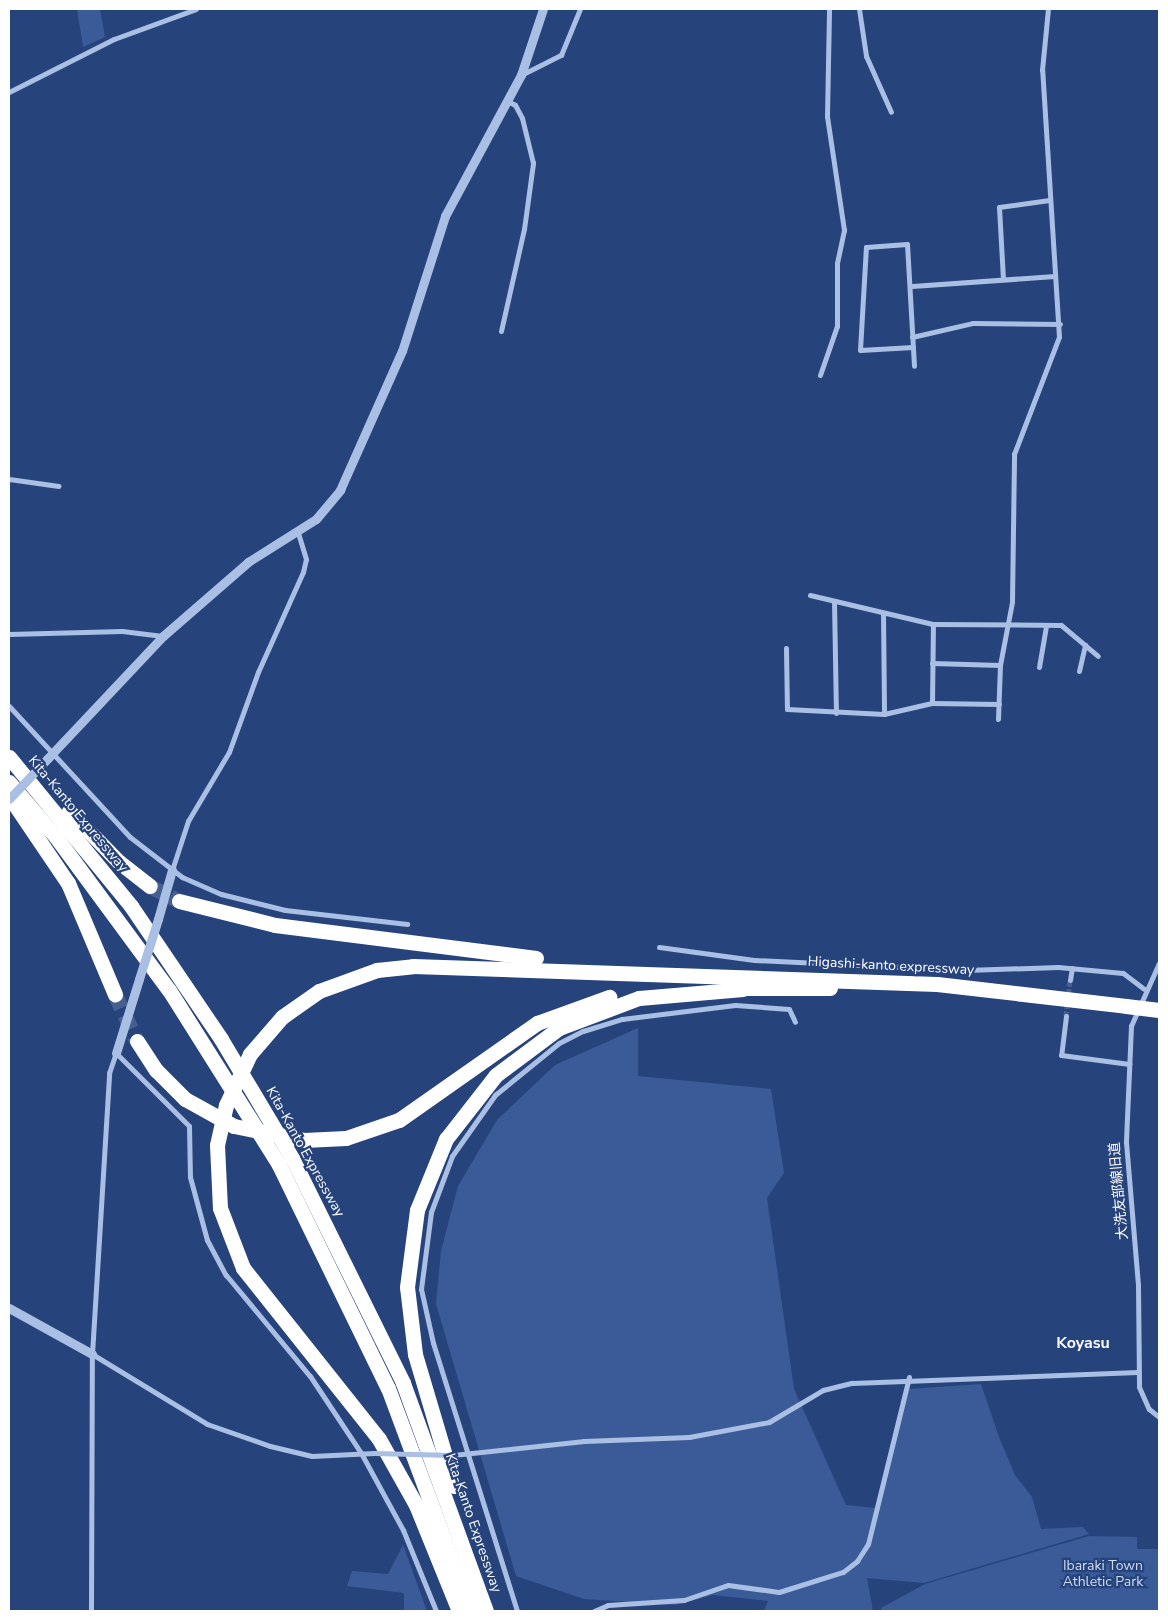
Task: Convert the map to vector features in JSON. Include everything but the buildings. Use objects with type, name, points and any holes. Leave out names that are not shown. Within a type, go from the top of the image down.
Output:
[{"type":"highway","points":[[9,746],[119,862],[150,886]]},
{"type":"highway","name":"Kita-Kanto Expressway","points":[[9,757],[81,840],[137,914],[221,1039],[292,1158],[406,1392],[487,1611]]},
{"type":"highway","points":[[9,782],[68,852],[169,990],[283,1173],[392,1398],[471,1611]]},
{"type":"highway","points":[[9,798],[68,883],[115,994]]},
{"type":"highway","points":[[179,901],[229,917],[362,938],[742,982]]},
{"type":"highway","points":[[460,1611],[416,1505],[379,1439],[243,1268],[220,1208],[218,1145],[226,1105],[250,1054],[300,1002],[336,983],[377,970],[473,965],[742,982]]},
{"type":"highway","points":[[487,1611],[420,1378],[409,1320],[409,1253],[430,1172],[454,1124],[486,1085],[520,1053],[559,1028],[639,998],[742,982]]},
{"type":"highway","points":[[136,1041],[156,1070],[185,1099],[234,1126],[304,1140],[346,1138],[399,1120],[516,1036],[576,1007],[654,988],[742,982]]},
{"type":"highway","name":"Higashi-kanto expressway","points":[[742,982],[1038,996],[1159,1010]]},
{"type":"street","points":[[9,92],[114,39],[196,9]]},
{"type":"street","points":[[9,798],[163,636],[248,562],[298,532],[324,510],[347,478],[408,336],[445,216],[521,75],[543,9]]},
{"type":"street","points":[[521,75],[561,55],[580,9]]},
{"type":"street","points":[[820,374],[837,326],[837,264],[844,230],[827,116],[830,9]]},
{"type":"street","points":[[859,9],[866,56],[891,112]]},
{"type":"street","points":[[998,719],[1000,665],[1012,602],[1014,454],[1055,355],[1060,324],[1055,276],[1042,70],[1048,9]]},
{"type":"street","points":[[501,331],[524,229],[533,162],[522,118],[515,105],[506,100]]},
{"type":"street","points":[[1003,279],[999,207],[1050,200]]},
{"type":"street","points":[[913,347],[860,350],[866,247],[907,244],[912,286],[914,366]]},
{"type":"street","points":[[912,286],[1055,276]]},
{"type":"street","points":[[912,336],[973,323],[1060,324]]},
{"type":"street","points":[[9,479],[59,486]]},
{"type":"street","points":[[91,1611],[92,1354],[109,1074],[188,821],[229,752],[258,672],[303,572],[306,559],[298,532]]},
{"type":"street","points":[[810,595],[933,624],[1061,625],[1098,656]]},
{"type":"street","points":[[834,600],[836,713]]},
{"type":"street","points":[[883,613],[884,714]]},
{"type":"street","points":[[932,703],[933,624]]},
{"type":"street","points":[[1040,667],[1046,626]]},
{"type":"street","points":[[9,634],[122,631],[163,636]]},
{"type":"street","points":[[1079,671],[1085,645]]},
{"type":"street","points":[[786,648],[787,709],[884,714],[932,703],[999,704]]},
{"type":"street","points":[[932,663],[1000,665]]},
{"type":"street","points":[[9,706],[50,755],[130,837],[172,870],[221,894],[285,910],[407,924]]},
{"type":"street","points":[[658,948],[754,960],[965,970],[1072,968],[1123,973],[1144,989]]},
{"type":"street","name":"大洗友部線旧道","points":[[1159,963],[1144,989],[1131,1026],[1126,1142],[1138,1286],[1138,1372],[1143,1399],[1159,1417]]},
{"type":"street","points":[[1070,980],[1072,968]]},
{"type":"street","points":[[517,1611],[432,1344],[420,1276],[437,1192],[452,1156],[483,1107],[569,1036],[605,1023],[735,1004],[789,1009],[795,1022]]},
{"type":"street","points":[[1066,1016],[1061,1055],[1129,1064]]},
{"type":"street","points":[[116,1053],[189,1126],[194,1202],[216,1258],[315,1382],[361,1454],[403,1530],[436,1611]]},
{"type":"street","points":[[9,1308],[92,1354],[207,1424],[292,1452],[467,1456],[584,1441],[689,1437],[769,1422],[838,1385],[909,1377],[1138,1372]]},
{"type":"street","points":[[594,1611],[608,1605],[684,1600],[728,1586],[779,1592],[843,1572],[857,1561],[871,1532],[909,1377]]},
{"type":"green space","points":[[77,9],[100,9],[105,37],[83,47]]},
{"type":"green space","points":[[638,1028],[638,1076],[771,1089],[784,1173],[767,1198],[794,1389],[846,1505],[875,1508],[909,1389],[981,1384],[999,1437],[1015,1475],[1032,1497],[1041,1529],[1083,1527],[1089,1534],[924,1583],[867,1578],[873,1611],[764,1611],[768,1601],[713,1595],[675,1605],[584,1599],[516,1576],[436,1304],[441,1251],[458,1186],[497,1120],[555,1065]]},
{"type":"green space","name":"Ibaraki Town Athletic Park","points":[[1089,1536],[1137,1537],[1137,1549],[1158,1549],[1159,1538],[1159,1611],[882,1611],[881,1608],[925,1584]]},
{"type":"green space","points":[[403,1545],[427,1611],[404,1611],[404,1593],[347,1586],[352,1571],[388,1574]]},
{"type":"tunnel","points":[[150,886],[179,901]]},
{"type":"tunnel","points":[[1066,1016],[1070,980]]},
{"type":"tunnel","points":[[115,994],[137,1041]]},
{"type":"district","name":"Koyasu","points":[[1083,1343]]}]
